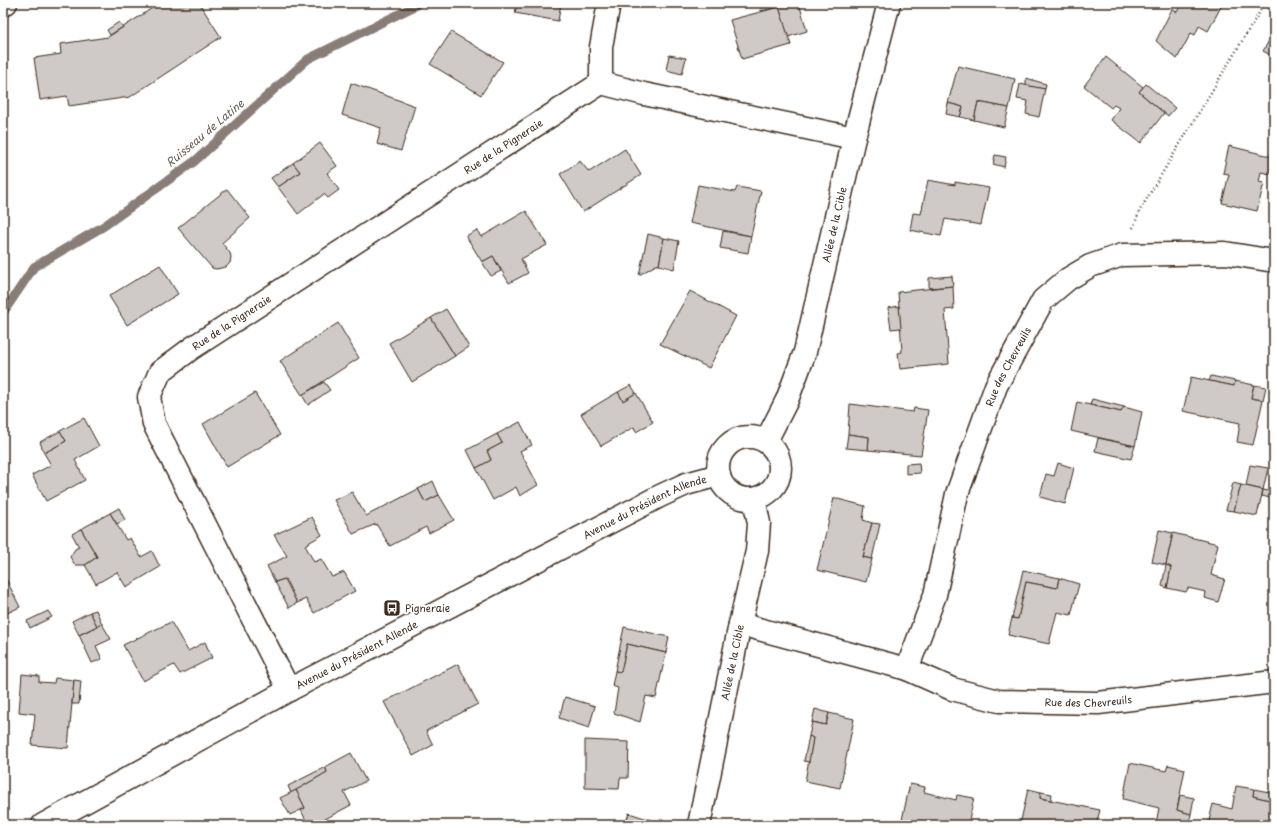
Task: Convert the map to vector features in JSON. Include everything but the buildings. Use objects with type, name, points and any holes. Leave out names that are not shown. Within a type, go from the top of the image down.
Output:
[{"type":"street","points":[[608,3],[601,47],[601,83],[652,96],[854,138]]},
{"type":"street","name":"Allée de la Cible","points":[[766,442],[787,400],[805,352],[854,138],[889,3]]},
{"type":"street","name":"Rue de la Pigneraie","points":[[289,690],[154,424],[149,397],[160,372],[192,348],[601,83]]},
{"type":"street","name":"Rue des Chevreuils","points":[[907,669],[935,595],[957,494],[996,386],[1043,300],[1068,279],[1090,266],[1122,255],[1225,253],[1274,261]]},
{"type":"street","points":[[746,437],[756,438],[766,442],[773,448],[778,456],[780,465],[780,474],[777,483],[771,491],[754,499],[736,496],[728,491],[719,475],[718,465],[721,455],[727,446],[735,440],[746,437]]},
{"type":"street","name":"Avenue du Président Allende","points":[[43,825],[289,690],[660,496],[686,484],[719,475]]},
{"type":"street","name":"Allée de la Cible","points":[[700,825],[740,624],[757,551],[759,523],[754,499]]},
{"type":"street","name":"Rue des Chevreuils","points":[[740,624],[907,669],[952,689],[999,701],[1098,703],[1274,682]]},
{"type":"path","points":[[1122,255],[1140,210],[1265,3]]},
{"type":"waterway","name":"Ruisseau de Latine","points":[[3,313],[34,267],[104,226],[195,161],[308,59],[415,6],[418,3]]},
{"type":"place","name":"Pigneraie","points":[[392,608]]}]
